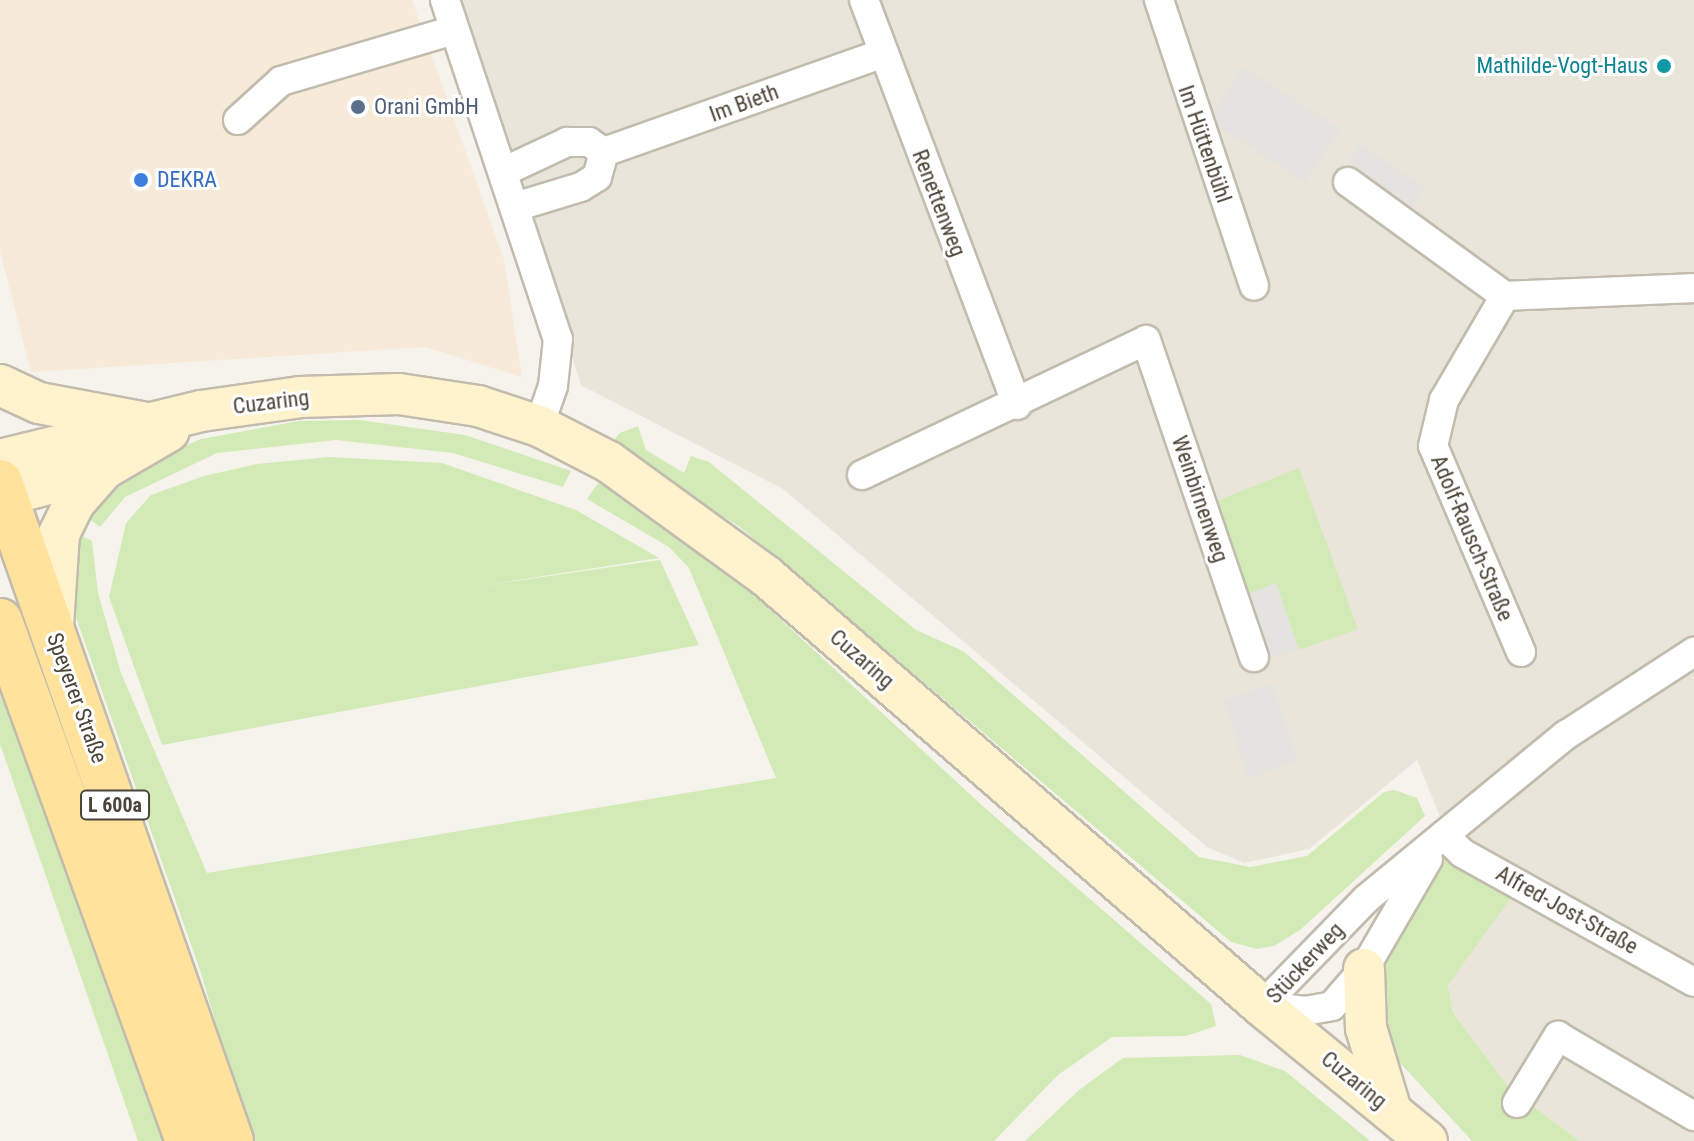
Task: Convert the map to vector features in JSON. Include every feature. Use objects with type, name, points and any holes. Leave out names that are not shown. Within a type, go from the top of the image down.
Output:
[{"type":"main road","points":[[0,385],[39,403],[149,423]]},
{"type":"main road","name":"Cuzaring","points":[[2,484],[149,423],[201,411],[300,397],[399,394],[478,406],[539,426],[657,494],[766,576],[1262,1006],[1427,1141]]},
{"type":"main road","name":"Cuzaring","points":[[2,484],[104,469],[201,411]]},
{"type":"main road","points":[[53,634],[59,534],[74,503],[104,469]]},
{"type":"main road","name":"Speyerer Straße","points":[[2,484],[231,1141]]},
{"type":"main road","name":"Speyerer Straße","points":[[0,621],[188,1141]]},
{"type":"main road","points":[[1364,969],[1366,1028],[1391,1111]]},
{"type":"street","points":[[445,0],[558,339],[553,386],[539,426]]},
{"type":"street","name":"Renettenweg","points":[[864,0],[1017,405]]},
{"type":"street","name":"Im Hüttenbühl","points":[[1159,0],[1254,286]]},
{"type":"street","points":[[238,120],[281,81],[454,30]]},
{"type":"street","name":"Im Bieth","points":[[604,152],[883,53]]},
{"type":"street","points":[[503,172],[567,142],[589,142],[604,152],[597,177],[581,187],[515,207]]},
{"type":"street","points":[[1348,182],[1505,296],[1694,288]]},
{"type":"street","name":"Adolf-Rausch-Straße","points":[[1505,296],[1444,400],[1433,446],[1521,652]]},
{"type":"street","name":"Weinbirnenweg","points":[[1017,405],[1146,340],[1254,657]]},
{"type":"street","points":[[862,475],[1017,405]]},
{"type":"street","name":"Stückerweg","points":[[1262,1006],[1366,899],[1566,735],[1694,652]]},
{"type":"street","name":"Stückerweg","points":[[1262,1006],[1305,1011],[1332,1006],[1364,969],[1444,835]]},
{"type":"street","name":"Alfred-Jost-Straße","points":[[1444,835],[1462,853],[1694,982]]},
{"type":"street","points":[[1517,1103],[1558,1036],[1694,1116]]},
{"type":"shaded area","points":[[0,0],[412,0],[504,260],[522,377],[425,347],[31,372],[0,251]]},
{"type":"shaded area","points":[[458,0],[1694,0],[1694,1141],[1580,1141],[1510,1089],[1453,1013],[1448,985],[1514,892],[1445,829],[1417,760],[1309,849],[1244,863],[1207,847],[783,489],[581,385]]},
{"type":"shaded area","points":[[1243,66],[1341,129],[1305,183],[1208,120]]},
{"type":"shaded area","points":[[1359,143],[1425,187],[1412,208],[1346,164]]},
{"type":"shaded area","points":[[1276,583],[1299,650],[1271,659],[1248,594]]},
{"type":"shaded area","points":[[1273,683],[1298,760],[1248,779],[1224,700]]},
{"type":"green space","points":[[359,420],[465,435],[571,471],[563,487],[453,453],[336,440],[217,453],[125,497],[100,527],[81,513],[117,474],[201,439],[299,421]]},
{"type":"green space","points":[[638,426],[646,450],[684,473],[691,456],[709,462],[916,630],[963,651],[1199,857],[1250,867],[1307,856],[1384,792],[1394,790],[1417,798],[1425,816],[1300,930],[1274,946],[1257,949],[1231,942],[740,527],[610,445],[620,433]]},
{"type":"green space","points":[[329,457],[442,463],[576,510],[659,558],[473,587],[660,560],[699,645],[162,745],[109,597],[126,523],[151,495],[204,476],[257,464]]},
{"type":"green space","points":[[1299,468],[1358,629],[1299,650],[1276,583],[1248,594],[1217,501]]},
{"type":"green space","points":[[598,483],[679,531],[738,580],[986,809],[1211,1004],[1216,1026],[1186,1036],[1112,1037],[1058,1075],[994,1141],[251,1141],[200,970],[71,603],[71,530],[92,541],[98,593],[121,673],[207,873],[776,778],[689,568],[669,547],[587,499]]},
{"type":"green space","points":[[0,652],[173,1141],[138,1141],[0,744]]},
{"type":"green space","points":[[1443,845],[1515,892],[1448,985],[1453,1013],[1510,1089],[1580,1141],[1472,1141],[1392,1054],[1383,1025],[1386,953]]},
{"type":"green space","points":[[1240,1055],[1285,1071],[1370,1141],[1025,1141],[1079,1090],[1123,1058]]},
{"type":"place","name":"Mathilde-Vogt-Haus","points":[[1664,66]]},
{"type":"place","name":"Orani GmbH","points":[[358,107]]},
{"type":"place","name":"DEKRA","points":[[141,180]]}]
